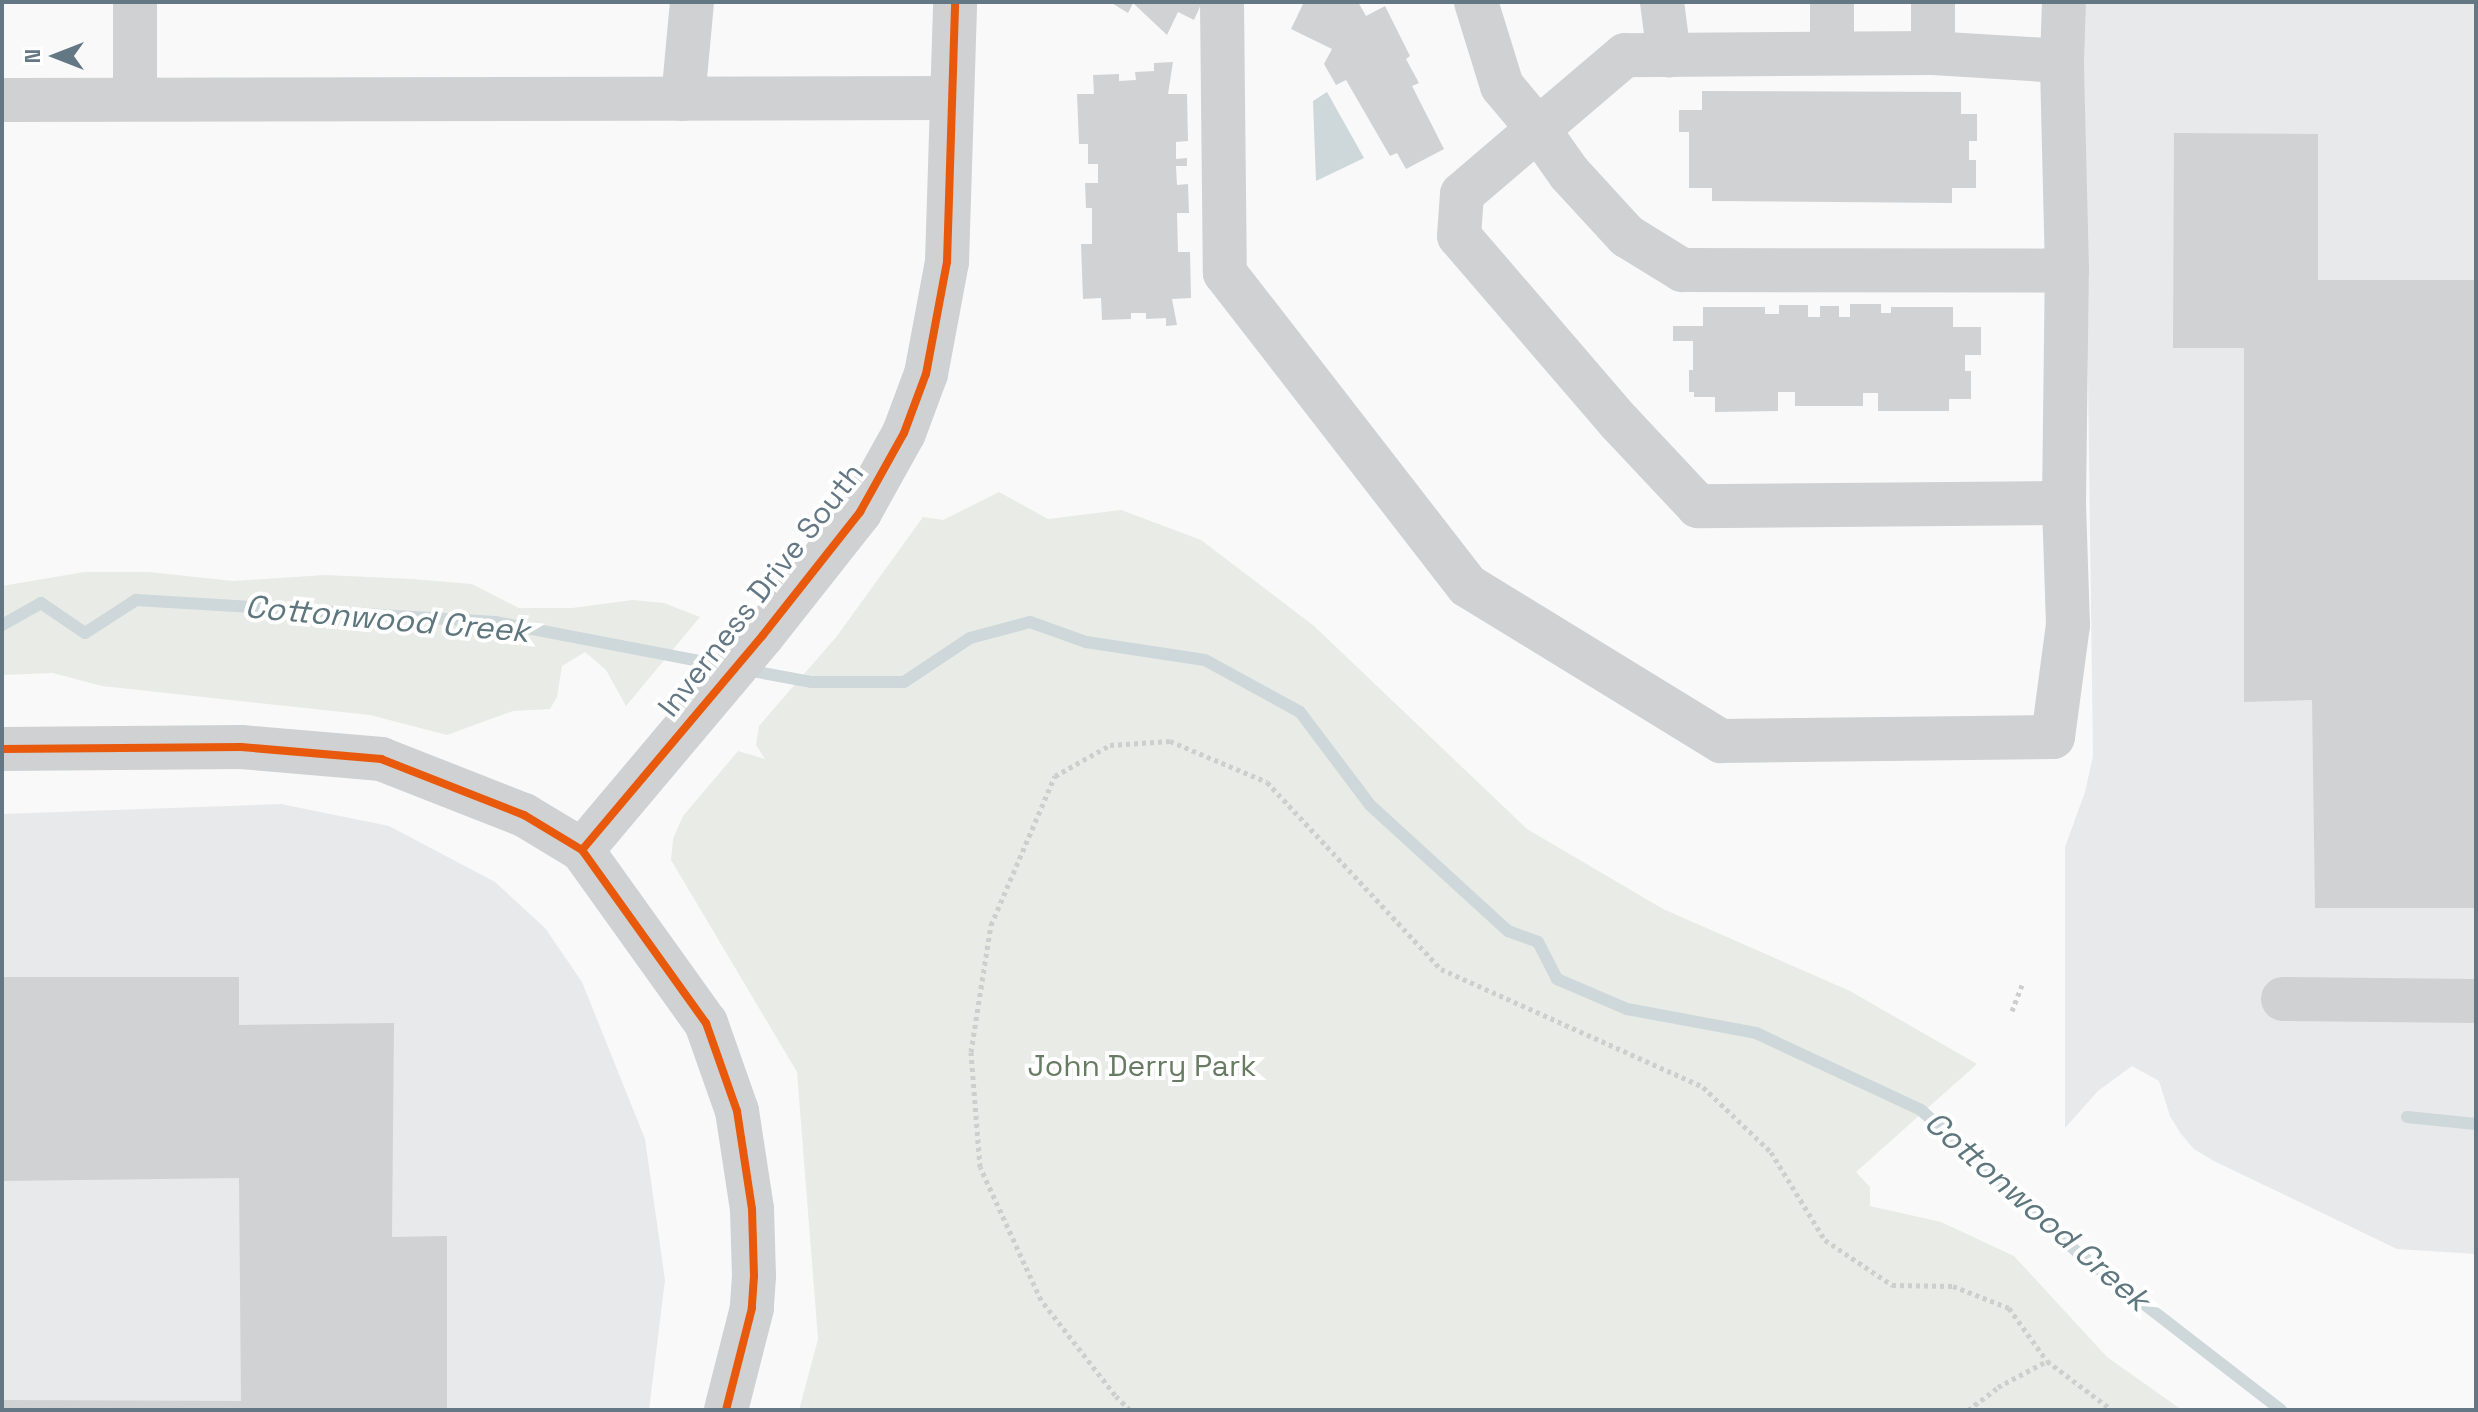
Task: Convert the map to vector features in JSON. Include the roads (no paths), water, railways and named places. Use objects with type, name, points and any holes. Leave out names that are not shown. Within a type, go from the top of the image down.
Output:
[{"type":"street","points":[[135,2],[135,99]]},
{"type":"street","points":[[683,99],[692,2]]},
{"type":"street","name":"Inverness Drive South","points":[[582,850],[763,635],[860,512],[891,461],[915,406],[935,336],[947,262],[955,2]]},
{"type":"street","points":[[1222,2],[1225,273],[1468,586],[1721,741],[2053,737],[2068,625],[2064,503],[2067,271],[2062,61],[2064,2]]},
{"type":"street","points":[[1476,2],[1502,86],[1569,173],[1627,236],[1682,270],[2067,271]]},
{"type":"street","points":[[1662,2],[1669,56]]},
{"type":"street","points":[[1832,2],[1832,53]]},
{"type":"street","points":[[1933,2],[1933,53]]},
{"type":"street","points":[[2062,61],[1933,53],[1625,55],[1462,194],[1459,236],[1619,422],[1698,506],[2064,503]]},
{"type":"street","points":[[2,100],[951,98]]},
{"type":"street","points":[[2,749],[241,747],[381,759],[524,815],[582,850],[706,1023],[737,1111],[752,1209],[754,1276],[752,1308],[726,1410]]},
{"type":"street","points":[[2283,999],[2476,1001]]},
{"type":"waterway","name":"Cottonwood Creek","points":[[2,625],[41,603],[85,633],[136,600],[495,622],[725,666]]},
{"type":"waterway","name":"Cottonwood Creek","points":[[747,670],[812,682],[904,682],[970,638],[1030,622],[1086,642],[1205,660],[1300,712],[1370,805],[1508,931],[1538,942],[1557,979],[1627,1009],[1756,1033],[1921,1110],[2078,1253],[2281,1410]]},
{"type":"waterway","points":[[2407,1117],[2476,1124]]},
{"type":"park label","name":"John Derry Park","points":[[1142,1066]]}]
